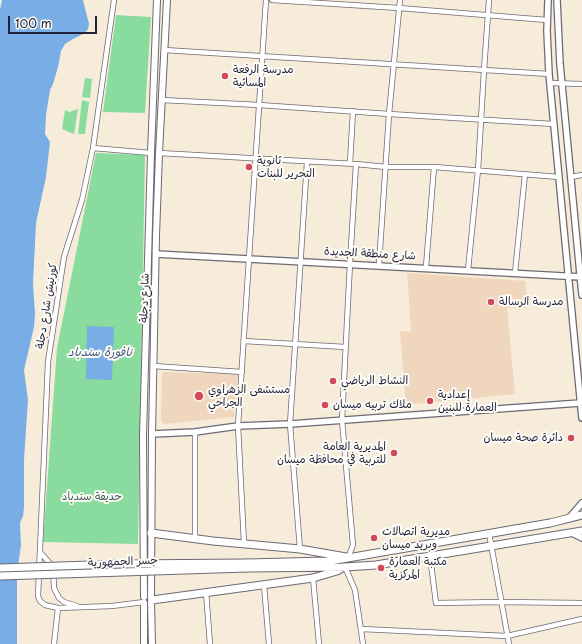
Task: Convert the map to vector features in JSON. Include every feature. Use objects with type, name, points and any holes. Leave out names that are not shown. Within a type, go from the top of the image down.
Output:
[{"type":"main road","name":"شارع دجلة","points":[[148,600],[143,436],[157,0]]},
{"type":"main road","name":"شارع دجلة","points":[[148,600],[151,533],[153,366],[159,153],[167,0]]},
{"type":"main road","points":[[143,436],[152,434]]},
{"type":"main road","points":[[566,520],[582,515]]},
{"type":"main road","points":[[247,566],[327,561],[566,520],[582,519]]},
{"type":"main road","points":[[247,566],[292,568],[376,565],[582,531]]},
{"type":"main road","points":[[151,533],[195,539],[300,549],[339,555],[348,558]]},
{"type":"main road","name":"جسر الجمهورية","points":[[0,568],[120,564],[247,566]]},
{"type":"main road","name":"جسر الجمهورية","points":[[0,576],[247,566]]},
{"type":"main road","points":[[148,600],[313,578],[345,567]]},
{"type":"main road","points":[[289,582],[293,579],[295,574],[292,568]]},
{"type":"main road","points":[[144,644],[148,600]]},
{"type":"main road","points":[[148,600],[152,644]]},
{"type":"street","name":"كورنيش شارع دجلة","points":[[58,608],[45,605],[40,601],[38,596],[48,362],[64,257],[82,200],[93,148],[114,0]]},
{"type":"street","points":[[244,543],[238,426],[266,0]]},
{"type":"street","points":[[272,0],[399,8],[547,20]]},
{"type":"street","points":[[379,265],[389,114],[400,0]]},
{"type":"street","points":[[468,270],[478,170],[489,0]]},
{"type":"street","points":[[548,0],[547,20],[549,74],[582,418]]},
{"type":"street","points":[[557,0],[558,45],[582,295]]},
{"type":"street","points":[[164,50],[549,74]]},
{"type":"street","points":[[550,83],[582,84]]},
{"type":"street","points":[[162,100],[554,124]]},
{"type":"street","points":[[350,163],[353,111]]},
{"type":"street","points":[[93,148],[151,153]]},
{"type":"street","points":[[159,153],[307,162],[434,167],[559,177]]},
{"type":"street","points":[[300,549],[290,424],[307,162]]},
{"type":"street","points":[[348,558],[353,546],[342,420],[356,164]]},
{"type":"street","points":[[426,267],[434,167]]},
{"type":"street","points":[[515,273],[525,174]]},
{"type":"street","points":[[571,177],[582,175]]},
{"type":"street","name":"شارع منطقة الجديدة","points":[[156,254],[426,267],[581,277]]},
{"type":"street","points":[[244,341],[345,347]]},
{"type":"street","points":[[153,366],[242,372]]},
{"type":"street","points":[[152,434],[195,432],[238,426],[290,424],[580,403]]},
{"type":"street","points":[[195,432],[195,539]]},
{"type":"street","points":[[566,520],[575,513],[582,503]]},
{"type":"street","points":[[570,532],[582,538]]},
{"type":"street","points":[[489,533],[509,644]]},
{"type":"street","points":[[40,552],[53,567],[54,588],[59,598],[64,602],[81,607]]},
{"type":"street","points":[[430,556],[436,603],[501,602],[582,604]]},
{"type":"street","points":[[345,567],[355,590],[362,629],[363,644]]},
{"type":"street","points":[[313,578],[319,644]]},
{"type":"street","points":[[264,585],[269,644]]},
{"type":"street","points":[[206,592],[210,644]]},
{"type":"street","points":[[54,644],[58,608],[112,606],[148,600]]},
{"type":"street","points":[[362,629],[507,636],[582,618]]},
{"type":"shaded area","points":[[407,273],[525,281],[529,308],[507,308],[515,394],[406,405],[400,331],[411,332]]},
{"type":"shaded area","name":"مستشفى الزهراوي الجراحي","points":[[162,372],[238,374],[234,417],[164,424],[161,421]]},
{"type":"green space","points":[[116,15],[151,17],[145,113],[103,112]]},
{"type":"green space","points":[[85,78],[92,79],[90,98],[82,97]]},
{"type":"green space","points":[[82,100],[89,102],[85,134],[78,134]]},
{"type":"green space","points":[[78,109],[74,134],[62,129],[65,110],[69,112]]},
{"type":"green space","name":"حديقة سندباد","points":[[96,153],[145,155],[138,544],[43,542],[57,348]]},
{"type":"water","points":[[2,0],[83,0],[89,24],[85,33],[65,44],[61,51],[58,67],[50,90],[46,115],[45,134],[50,142],[46,177],[36,223],[33,284],[35,314],[34,327],[24,370],[28,400],[24,460],[24,508],[20,523],[21,545],[17,573],[17,644],[0,644],[0,10]]},
{"type":"water","name":"نافورة سندباد","points":[[87,326],[114,327],[112,380],[86,379]]},
{"type":"place","name":"مدرسة الرفعة المسائية","points":[[225,76]]},
{"type":"place","name":"ثانوية التحرير للبنات","points":[[249,167]]},
{"type":"place","name":"مدرسة الرسالة","points":[[491,302]]},
{"type":"place","name":"النشاط الرياضي","points":[[333,381]]},
{"type":"place","name":"مستشفى الزهراوي الجراحي","points":[[199,396]]},
{"type":"place","name":"إعدادية العمارة للبنين","points":[[430,401]]},
{"type":"place","name":"ملاك تربيه ميسان","points":[[325,405]]},
{"type":"place","name":"دائرة صحة ميسان","points":[[571,438]]},
{"type":"place","name":"المديرية العامة للتربية في محافظة ميسان","points":[[394,453]]},
{"type":"place","name":"مديرية اتصالات وبريد ميسان","points":[[374,538]]},
{"type":"place","name":"مكتبة العمارة المركزية","points":[[381,568]]}]
